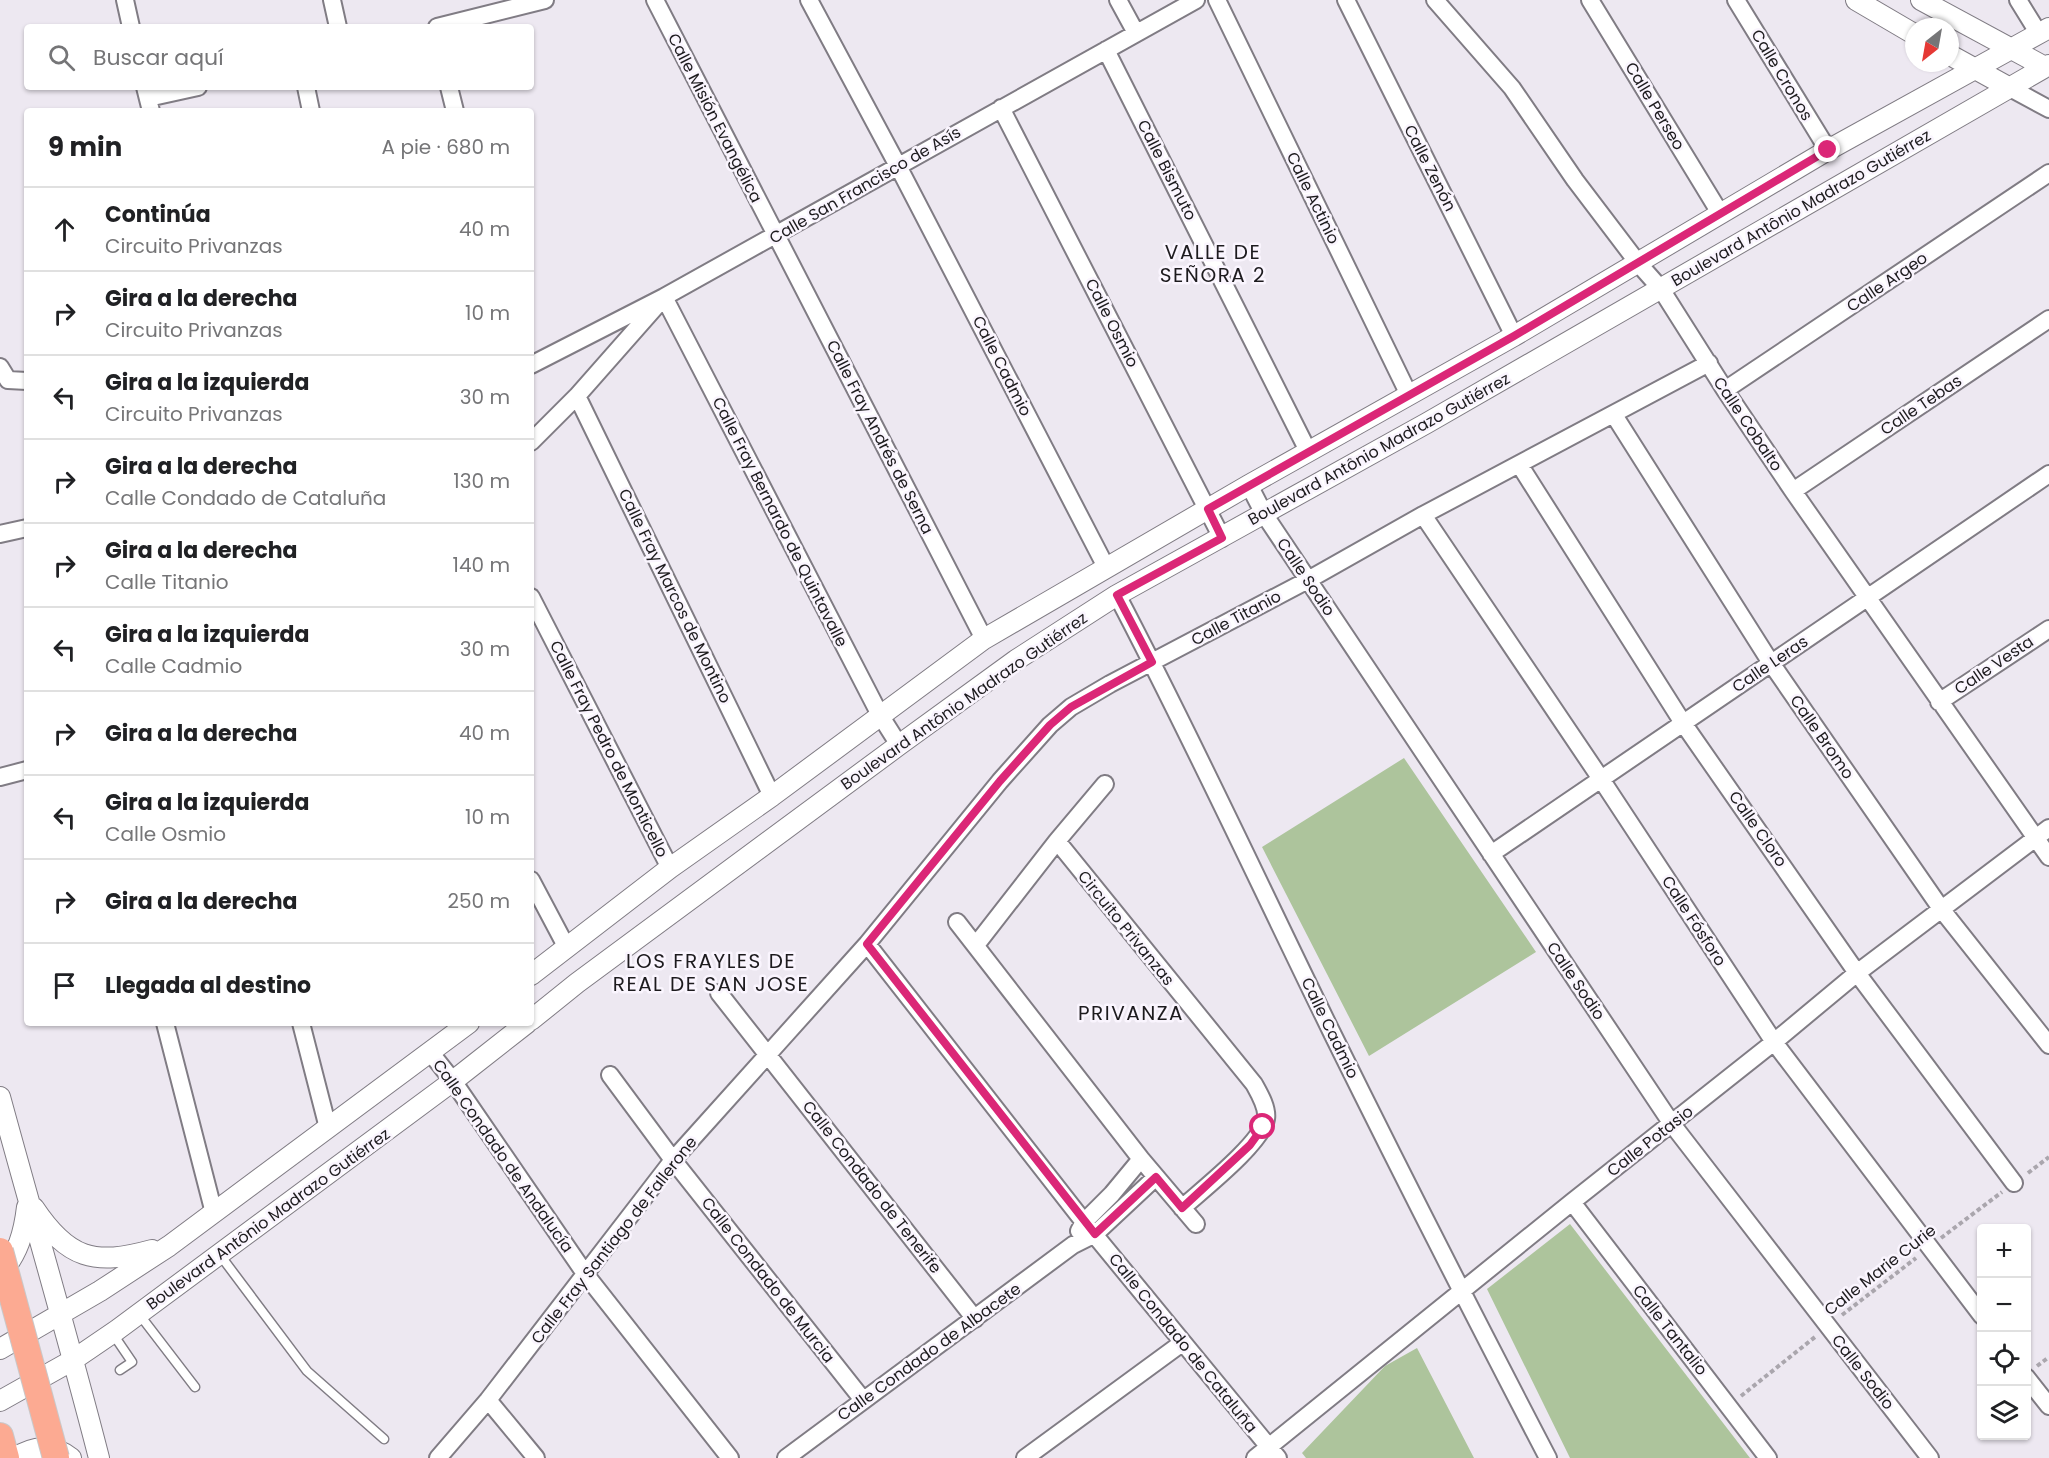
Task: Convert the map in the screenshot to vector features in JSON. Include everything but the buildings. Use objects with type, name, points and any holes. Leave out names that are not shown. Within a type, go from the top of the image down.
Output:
[{"type":"main road","points":[[0,1251],[56,1458]]},
{"type":"main road","points":[[0,1436],[6,1458]]},
{"type":"street","points":[[124,0],[130,24]]},
{"type":"street","points":[[332,0],[337,24]]},
{"type":"street","points":[[449,24],[545,0]]},
{"type":"street","name":"Calle Misión Evangélica","points":[[655,0],[776,235]]},
{"type":"street","name":"Calle Cadmio","points":[[809,0],[898,166],[1106,567]]},
{"type":"street","points":[[1118,0],[1136,33]]},
{"type":"street","name":"Calle San Francisco de Asís","points":[[534,363],[664,297],[1197,0]]},
{"type":"street","name":"Calle Actinio","points":[[1217,0],[1409,395]]},
{"type":"street","name":"Calle Zenón","points":[[1346,0],[1514,336]]},
{"type":"street","name":"Calle Cobalto","points":[[1435,0],[1512,88],[1575,180],[1638,263],[1661,289],[1725,390],[1939,702],[2049,857]]},
{"type":"street","name":"Calle Perseo","points":[[1590,0],[1720,213]]},
{"type":"street","name":"Calle Cronos","points":[[1736,0],[1828,150]]},
{"type":"street","points":[[1856,0],[1905,29]]},
{"type":"street","points":[[1921,0],[2048,67]]},
{"type":"street","points":[[2018,0],[2044,31]]},
{"type":"street","name":"Boulevard Antônio Madrazo Gutiérrez","points":[[534,973],[670,868],[772,796],[984,639],[1308,451],[1514,336],[1828,150],[2044,31]]},
{"type":"street","name":"Calle Bismuto","points":[[1106,50],[1308,451]]},
{"type":"street","points":[[1959,60],[2049,109]]},
{"type":"street","name":"Boulevard Antônio Madrazo Gutiérrez","points":[[534,1018],[577,983],[1016,660],[1117,595],[1222,538],[2048,67]]},
{"type":"street","points":[[148,99],[186,90]]},
{"type":"street","points":[[306,90],[310,108]]},
{"type":"street","points":[[450,90],[454,108]]},
{"type":"street","name":"Calle Osmio","points":[[1001,108],[1222,538]]},
{"type":"street","name":"Calle Argeo","points":[[1725,390],[2049,173]]},
{"type":"street","name":"Calle Fray Andrés de Serna","points":[[776,235],[984,639]]},
{"type":"street","points":[[534,439],[578,396],[664,297]]},
{"type":"street","name":"Calle Fray Bernardo de Quintavalle","points":[[664,297],[880,715],[899,745]]},
{"type":"street","name":"Calle Tebas","points":[[1794,491],[2049,319]]},
{"type":"street","name":"Calle Titanio","points":[[867,944],[1000,781],[1050,725],[1071,707],[1708,363]]},
{"type":"street","points":[[0,367],[8,380],[24,381]]},
{"type":"street","name":"Calle Fray Marcos de Montino","points":[[578,396],[772,796]]},
{"type":"street","name":"Calle Bromo","points":[[1614,415],[1771,663],[1942,910],[2049,1045]]},
{"type":"street","name":"Calle Cloro","points":[[1519,464],[1683,723],[1857,973],[2014,1183]]},
{"type":"street","name":"Calle Leras","points":[[1491,854],[2049,474]]},
{"type":"street","name":"Calle Sodio","points":[[1249,485],[1264,514],[1672,1124],[1930,1458]]},
{"type":"street","name":"Calle Fósforo","points":[[1423,515],[1601,779],[1774,1042],[1977,1310]]},
{"type":"street","points":[[0,534],[24,529]]},
{"type":"street","name":"Calle Cadmio","points":[[1117,595],[1461,1291],[1548,1458]]},
{"type":"street","name":"Calle Fray Pedro de Monticello","points":[[534,603],[670,868]]},
{"type":"street","name":"Calle Vesta","points":[[1939,702],[2049,629]]},
{"type":"street","points":[[0,777],[24,771]]},
{"type":"street","points":[[976,945],[1057,841],[1105,784]]},
{"type":"street","name":"Calle Potasio","points":[[1255,1458],[1274,1452],[1461,1291],[1672,1124],[1857,973],[2049,828]]},
{"type":"street","name":"Circuito Privanzas","points":[[1057,841],[1254,1084],[1265,1108],[1267,1118],[1258,1136],[1182,1208]]},
{"type":"street","points":[[534,886],[567,948]]},
{"type":"street","points":[[957,922],[1141,1160],[1196,1224]]},
{"type":"street","name":"Calle Fray Santiago de Fallerone","points":[[438,1458],[488,1400],[673,1160],[867,944]]},
{"type":"street","name":"Calle Condado de Cataluña","points":[[867,944],[1089,1228],[1274,1452]]},
{"type":"street","name":"Calle Condado de Tenerife","points":[[720,993],[975,1319]]},
{"type":"street","points":[[166,1026],[214,1213]]},
{"type":"street","points":[[302,1026],[328,1128]]},
{"type":"street","points":[[0,1348],[59,1315],[168,1246],[465,1026]]},
{"type":"street","name":"Boulevard Antônio Madrazo Gutiérrez","points":[[0,1401],[74,1360],[112,1334],[453,1082],[523,1026]]},
{"type":"street","name":"Calle Condado de Andalucía","points":[[430,1052],[586,1275],[730,1458]]},
{"type":"street","name":"Calle Condado de Murcia","points":[[610,1075],[673,1160],[863,1400]]},
{"type":"street","points":[[0,1097],[59,1315],[74,1360],[99,1458]]},
{"type":"street","points":[[1089,1228],[1112,1194],[1141,1160]]},
{"type":"street","points":[[1089,1228],[1156,1177]]},
{"type":"street","points":[[28,1198],[43,1221],[60,1240],[79,1253],[98,1258],[118,1259],[168,1246]]},
{"type":"street","points":[[0,1274],[17,1251],[25,1223],[28,1198]]},
{"type":"street","name":"Calle Tantalio","points":[[1572,1202],[1768,1458]]},
{"type":"street","name":"Calle Condado de Albacete","points":[[786,1458],[975,1319],[1072,1245],[1089,1228]]},
{"type":"street","points":[[1025,1458],[1182,1343]]},
{"type":"street","points":[[2031,1383],[2049,1406]]},
{"type":"street","points":[[488,1400],[536,1458]]},
{"type":"street","points":[[14,1458],[28,1449],[47,1447],[71,1458]]},
{"type":"lane","points":[[220,1255],[307,1371],[384,1439]]},
{"type":"lane","points":[[139,1314],[195,1387]]},
{"type":"lane","points":[[112,1334],[132,1362],[120,1370]]},
{"type":"path","name":"Calle Marie Curie","points":[[1729,1406],[1828,1326],[2049,1157]]},
{"type":"green space","points":[[1404,758],[1536,952],[1369,1056],[1262,847]]},
{"type":"green space","points":[[1570,1224],[1750,1458],[1570,1458],[1487,1289]]},
{"type":"green space","points":[[1417,1348],[1474,1458],[1306,1458],[1302,1453],[1385,1366]]},
{"type":"district","name":"VALLE DE SEÑORA 2","points":[[1213,264]]},
{"type":"district","name":"LOS FRAYLES DE REAL DE SAN JOSE","points":[[711,972]]},
{"type":"district","name":"PRIVANZA","points":[[1131,1013]]},
{"type":"route","points":[[1263,1127],[1250,1145],[1182,1208],[1156,1177],[1095,1234],[867,944],[1000,781],[1050,725],[1071,707],[1152,662],[1117,595],[1222,538],[1208,509],[1514,336],[1828,150]]}]
